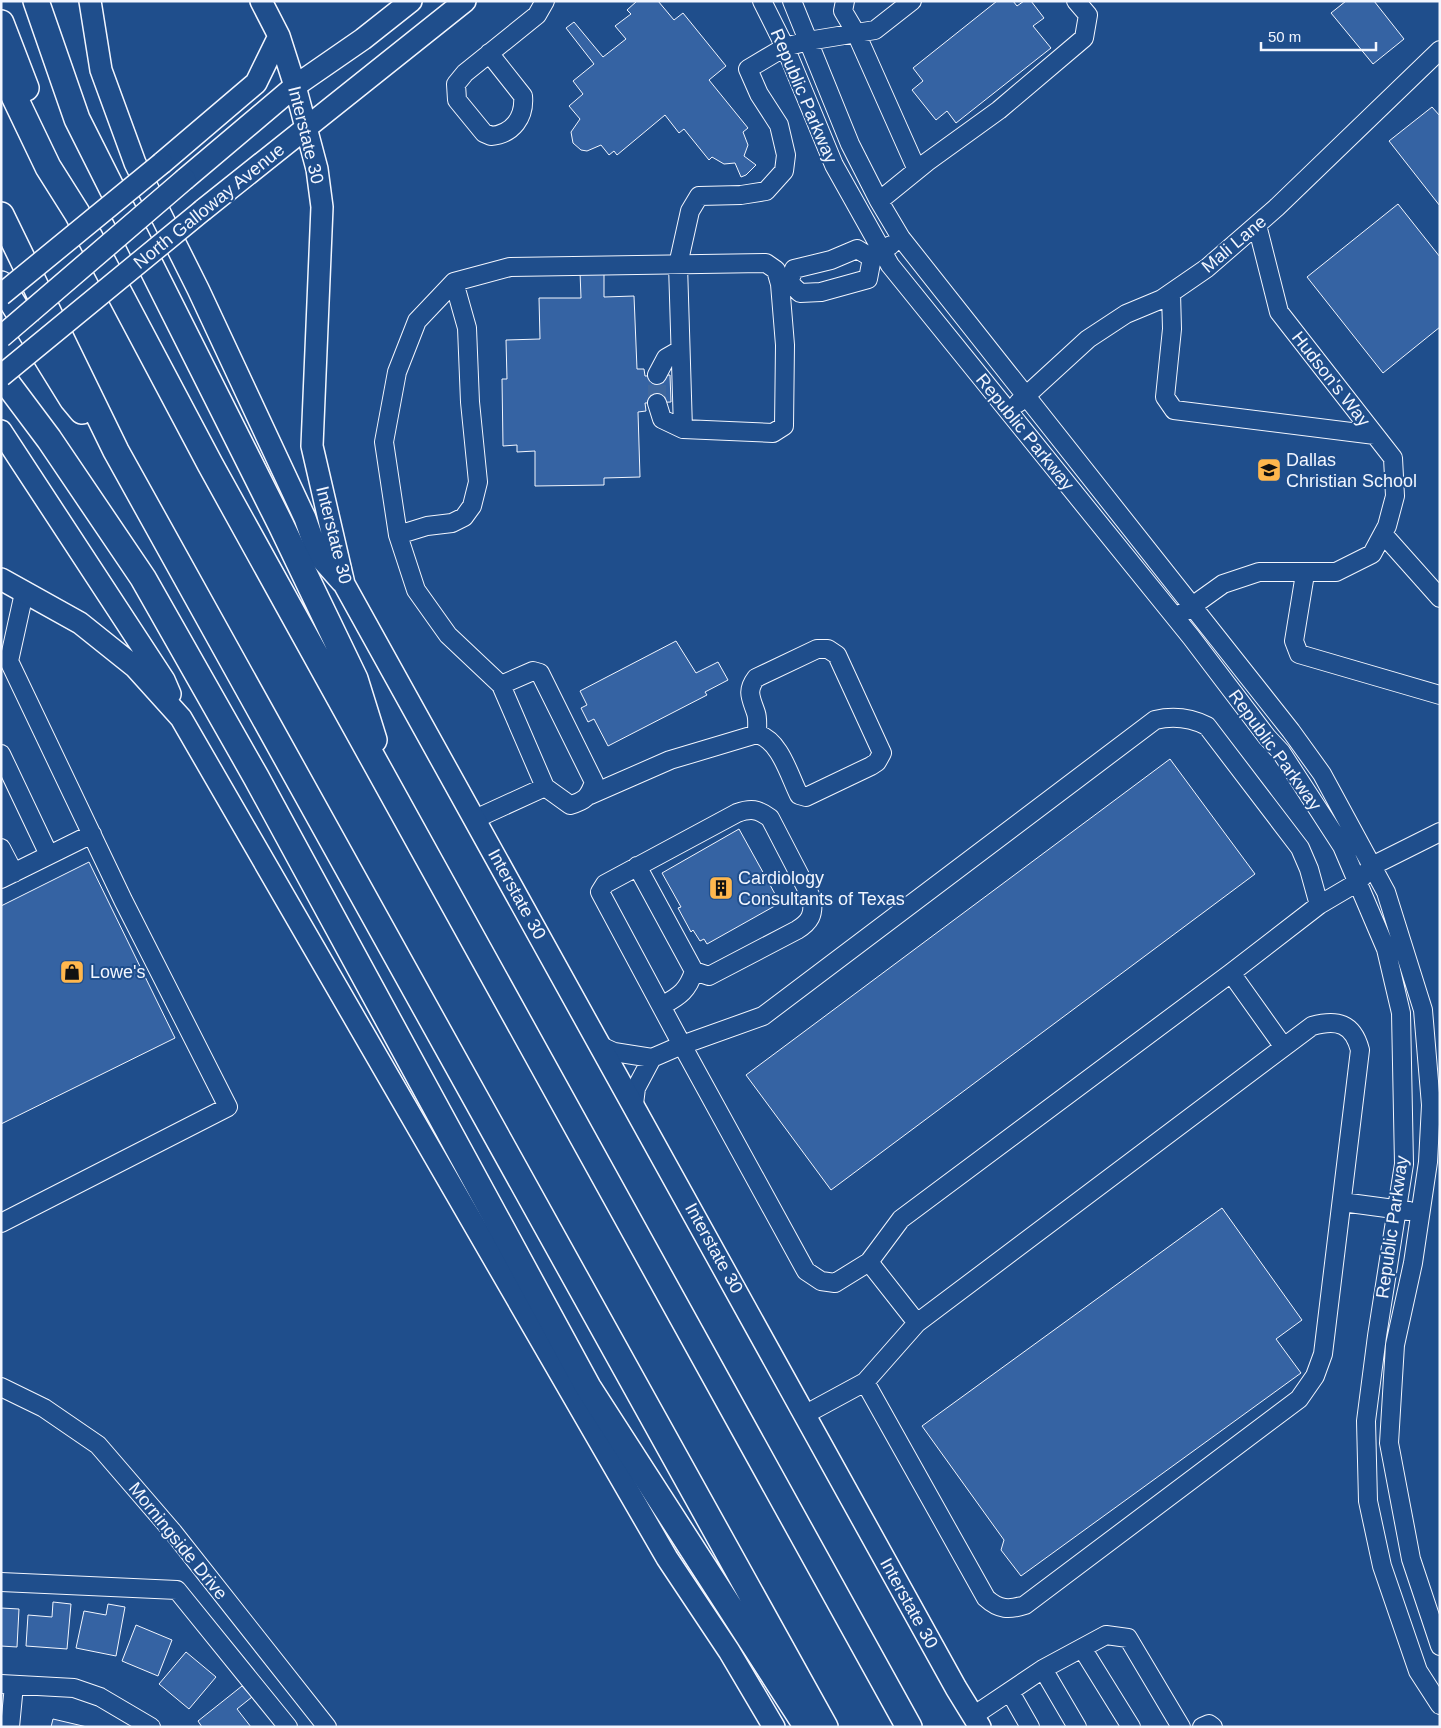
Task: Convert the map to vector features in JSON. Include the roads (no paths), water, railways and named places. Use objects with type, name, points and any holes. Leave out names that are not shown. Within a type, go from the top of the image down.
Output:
[{"type":"highway","points":[[36,1],[77,119],[277,516],[355,679],[391,792]]},
{"type":"highway","points":[[1,23],[77,213]]},
{"type":"highway","points":[[1,69],[48,167],[77,213],[210,464],[908,1727]]},
{"type":"highway","points":[[1,215],[116,451],[825,1727]]},
{"type":"highway","points":[[1,284],[72,399],[116,451]]},
{"type":"highway","points":[[1,375],[50,439],[143,578],[256,777],[588,1387],[807,1727]]},
{"type":"main road","points":[[90,1],[101,70],[136,163],[198,288],[305,518],[318,554],[344,584]]},
{"type":"main road","name":"Interstate 30","points":[[261,1],[279,36],[295,86],[317,169],[322,207],[312,446],[344,584],[976,1721]]},
{"type":"main road","name":"North Galloway Avenue","points":[[1,337],[295,86],[363,39],[412,1]]},
{"type":"main road","name":"North Galloway Avenue","points":[[1,375],[203,210],[465,1]]},
{"type":"main road","points":[[1,295],[256,84],[279,36]]},
{"type":"main road","points":[[1,431],[164,680],[181,718],[662,1549],[729,1651],[774,1727]]},
{"type":"main road","points":[[1,579],[80,623],[135,667],[181,718]]},
{"type":"street","points":[[490,53],[523,96],[524,104],[523,113],[507,132],[491,136],[484,133],[457,100],[456,84],[465,72],[537,15],[543,8],[545,1]]},
{"type":"street","name":"Republic Parkway","points":[[762,1],[785,47],[834,165],[877,255],[890,265],[1176,618],[1267,737],[1281,752],[1342,846],[1386,949],[1401,1014],[1404,1164],[1377,1336],[1366,1421],[1368,1491],[1382,1566],[1418,1671],[1440,1705]]},
{"type":"street","name":"Republic Parkway","points":[[792,1],[850,144],[879,201],[902,238],[1191,607],[1291,731],[1322,774],[1386,892],[1423,1010],[1431,1105],[1428,1162],[1421,1212],[1407,1296],[1395,1345],[1389,1443],[1411,1559],[1440,1647]]},
{"type":"street","points":[[845,1],[843,11],[856,33],[917,170]]},
{"type":"street","points":[[683,429],[678,265],[690,211],[700,196],[766,191],[784,171],[786,155],[779,125],[759,94],[748,69],[785,47],[808,41],[874,30],[912,1]]},
{"type":"street","points":[[879,201],[917,170],[999,110],[1084,38],[1088,15],[1076,1]]},
{"type":"street","name":"Mali Lane","points":[[1008,411],[1088,339],[1126,314],[1162,300],[1207,268],[1257,225],[1440,50]]},
{"type":"street","name":"Hudson's Way","points":[[1176,618],[1223,584],[1259,572],[1305,574],[1336,572],[1372,554],[1383,534],[1395,496],[1393,458],[1279,312],[1257,225]]},
{"type":"street","points":[[758,734],[756,714],[749,696],[750,685],[756,678],[817,649],[828,649],[837,655],[882,753],[877,762],[871,766],[806,797],[798,794],[774,743],[765,736],[758,734],[670,760],[590,795],[583,802],[570,805],[546,787],[501,685],[448,635],[416,590],[398,535],[384,442],[397,372],[417,321],[454,282],[510,267],[766,263],[776,270],[785,283],[800,293],[821,292],[868,279],[877,255],[902,238]]},
{"type":"street","points":[[657,403],[662,419],[683,429],[773,433],[784,426],[785,283],[794,269],[831,260],[857,249],[877,255]]},
{"type":"street","points":[[398,535],[427,526],[452,523],[464,517],[472,506],[478,482],[470,402],[466,328],[454,282]]},
{"type":"street","points":[[1171,293],[1172,329],[1165,397],[1174,410],[1375,436]]},
{"type":"street","points":[[658,375],[666,358],[680,350]]},
{"type":"street","points":[[1383,534],[1440,598]]},
{"type":"street","points":[[1305,574],[1294,641],[1299,654],[1440,695]]},
{"type":"street","points":[[1,1223],[228,1107],[5,661],[24,593]]},
{"type":"street","points":[[501,685],[533,671],[540,673],[594,782],[590,795]]},
{"type":"street","points":[[601,1046],[614,1052],[652,1058],[682,1045],[763,1016],[1155,720],[1166,717],[1196,720],[1207,726],[1300,848],[1309,869],[1319,904]]},
{"type":"street","points":[[1,754],[49,855]]},
{"type":"street","points":[[475,819],[546,787]]},
{"type":"street","points":[[637,866],[694,971],[709,976],[808,923],[813,911],[812,899],[770,818],[755,809],[737,813],[637,866],[605,884],[600,892],[806,1271],[821,1280],[835,1283],[869,1262],[901,1219],[1231,973],[1319,904],[1358,882],[1372,866],[1440,832]]},
{"type":"street","points":[[1,848],[8,876],[92,834]]},
{"type":"street","points":[[663,1006],[682,994],[690,984],[694,971]]},
{"type":"street","points":[[1231,973],[1283,1046]]},
{"type":"street","points":[[806,1414],[865,1382],[917,1323],[1312,1026],[1325,1022],[1344,1025],[1356,1035],[1360,1050],[1342,1202],[1323,1354],[1315,1376],[1299,1399],[1025,1605],[1012,1610],[997,1608],[986,1598],[865,1382]]},
{"type":"street","points":[[634,1104],[636,1088],[652,1058]]},
{"type":"street","points":[[1342,1202],[1421,1212]]},
{"type":"street","points":[[869,1262],[917,1323]]},
{"type":"street","name":"Morningside Drive","points":[[1,1387],[44,1408],[98,1445],[173,1532],[327,1727]]},
{"type":"street","points":[[1,1582],[177,1590],[288,1727]]},
{"type":"street","points":[[976,1721],[1010,1692],[1043,1669],[1106,1635],[1128,1638],[1181,1727]]},
{"type":"street","points":[[1414,1659],[1440,1647]]},
{"type":"street","points":[[1082,1648],[1131,1727]]},
{"type":"street","points":[[1043,1669],[1078,1727]]},
{"type":"street","points":[[10,1727],[8,1685],[74,1688],[100,1697],[150,1727]]},
{"type":"street","points":[[1010,1692],[1030,1727]]},
{"type":"street","points":[[1202,1727],[1209,1724],[1213,1727]]},
{"type":"tunnel","points":[[657,375],[657,403]]},
{"type":"place","name":"Dallas Christian School","points":[[1269,470]]},
{"type":"place","name":"Cardiology Consultants of Texas","points":[[721,888]]},
{"type":"place","name":"Lowe's","points":[[72,972]]}]
